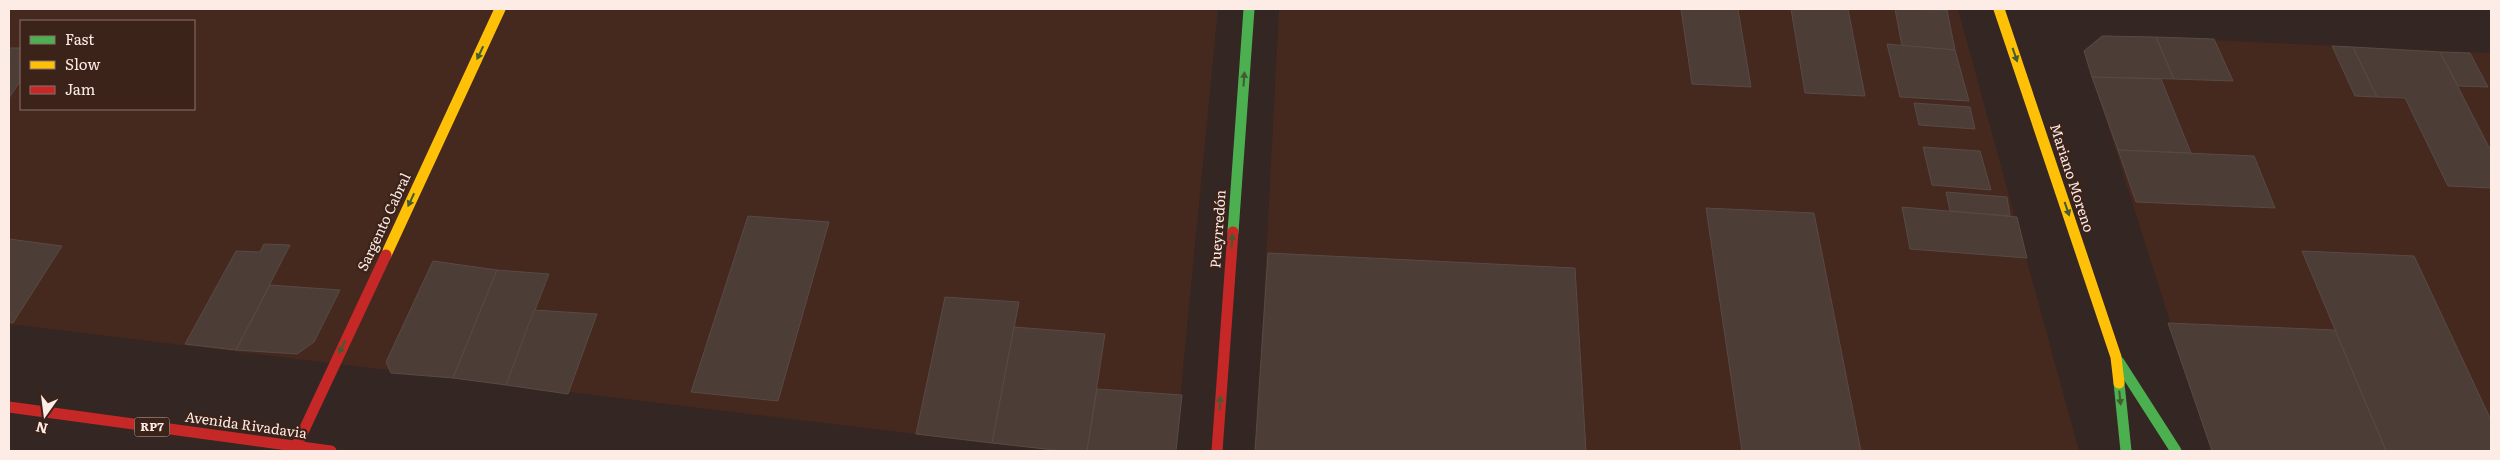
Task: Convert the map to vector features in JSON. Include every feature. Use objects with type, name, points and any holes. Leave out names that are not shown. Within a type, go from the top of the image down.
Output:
[{"type":"street","name":"Sargento Cabral","points":[[296,447],[500,9]]},
{"type":"street","name":"Pueyrredón","points":[[1216,451],[1250,9]]},
{"type":"street","name":"Mariano Moreno","points":[[1999,9],[2116,356],[2126,451]]},
{"type":"street","name":"Mariano Moreno","points":[[2116,356],[2176,451]]},
{"type":"street","name":"Avenida Rivadavia","points":[[9,407],[331,451]]},
{"type":"shaded area","points":[[9,9],[1218,9],[1175,451],[1054,451],[9,324]]},
{"type":"shaded area","points":[[1279,9],[1958,9],[2079,451],[1256,451]]},
{"type":"shaded area","points":[[2104,35],[2491,53],[2491,451],[2222,451],[2207,439],[2085,53]]},
{"type":"building","points":[[1681,9],[1738,9],[1751,87],[1692,84]]},
{"type":"building","points":[[1791,9],[1848,9],[1865,96],[1805,93]]},
{"type":"building","points":[[1895,9],[1947,10],[1955,50],[1902,46]]},
{"type":"building","points":[[2102,36],[2156,37],[2174,79],[2092,77],[2084,51]]},
{"type":"building","points":[[2156,37],[2214,39],[2233,81],[2174,79]]},
{"type":"building","points":[[1887,44],[1955,50],[1969,101],[1900,97]]},
{"type":"building","points":[[2332,46],[2353,47],[2377,97],[2355,96]]},
{"type":"building","points":[[2353,47],[2440,52],[2491,151],[2491,188],[2448,186],[2405,98],[2377,97]]},
{"type":"building","points":[[9,48],[20,48],[20,82],[9,98]]},
{"type":"building","points":[[2440,52],[2470,53],[2488,87],[2458,86]]},
{"type":"building","points":[[2092,77],[2161,79],[2191,153],[2118,150]]},
{"type":"building","points":[[1914,103],[1970,107],[1975,129],[1919,125]]},
{"type":"building","points":[[1923,147],[1980,151],[1991,190],[1932,185]]},
{"type":"building","points":[[2118,150],[2254,156],[2275,208],[2136,202]]},
{"type":"building","points":[[1946,192],[2007,197],[2010,216],[1950,211]]},
{"type":"building","points":[[1902,207],[2017,217],[2027,258],[1910,249]]},
{"type":"building","points":[[1706,208],[1814,213],[1861,451],[1742,451]]},
{"type":"building","points":[[748,216],[829,222],[778,401],[691,392]]},
{"type":"building","points":[[9,239],[62,246],[13,323],[9,322]]},
{"type":"building","points":[[264,244],[290,245],[236,350],[185,344],[236,251],[260,252]]},
{"type":"building","points":[[2302,251],[2414,256],[2491,420],[2491,451],[2386,451]]},
{"type":"building","points":[[1268,253],[1575,268],[1586,451],[1255,451]]},
{"type":"building","points":[[433,261],[497,270],[453,378],[391,373],[386,362]]},
{"type":"building","points":[[497,270],[549,274],[506,385],[453,378]]},
{"type":"building","points":[[270,285],[340,290],[314,342],[297,354],[236,350]]},
{"type":"building","points":[[945,297],[1019,302],[992,443],[916,434]]},
{"type":"building","points":[[534,310],[597,314],[568,394],[506,385]]},
{"type":"building","points":[[2168,323],[2335,330],[2386,451],[2212,451]]},
{"type":"building","points":[[1014,327],[1105,334],[1087,451],[1063,451],[992,443]]},
{"type":"building","points":[[1097,389],[1182,395],[1176,451],[1087,451]]},
{"type":"traffic: fast","points":[[1233,232],[1249,9]]},
{"type":"traffic: fast","points":[[2119,362],[2176,451]]},
{"type":"traffic: fast","points":[[2119,383],[2126,451]]},
{"type":"traffic: slow","points":[[386,255],[500,9]]},
{"type":"traffic: slow","points":[[1999,9],[2116,357],[2119,383]]},
{"type":"traffic: jam","points":[[1217,451],[1233,232]]},
{"type":"traffic: jam","points":[[296,447],[386,255]]},
{"type":"traffic: jam","points":[[9,407],[331,451]]}]
